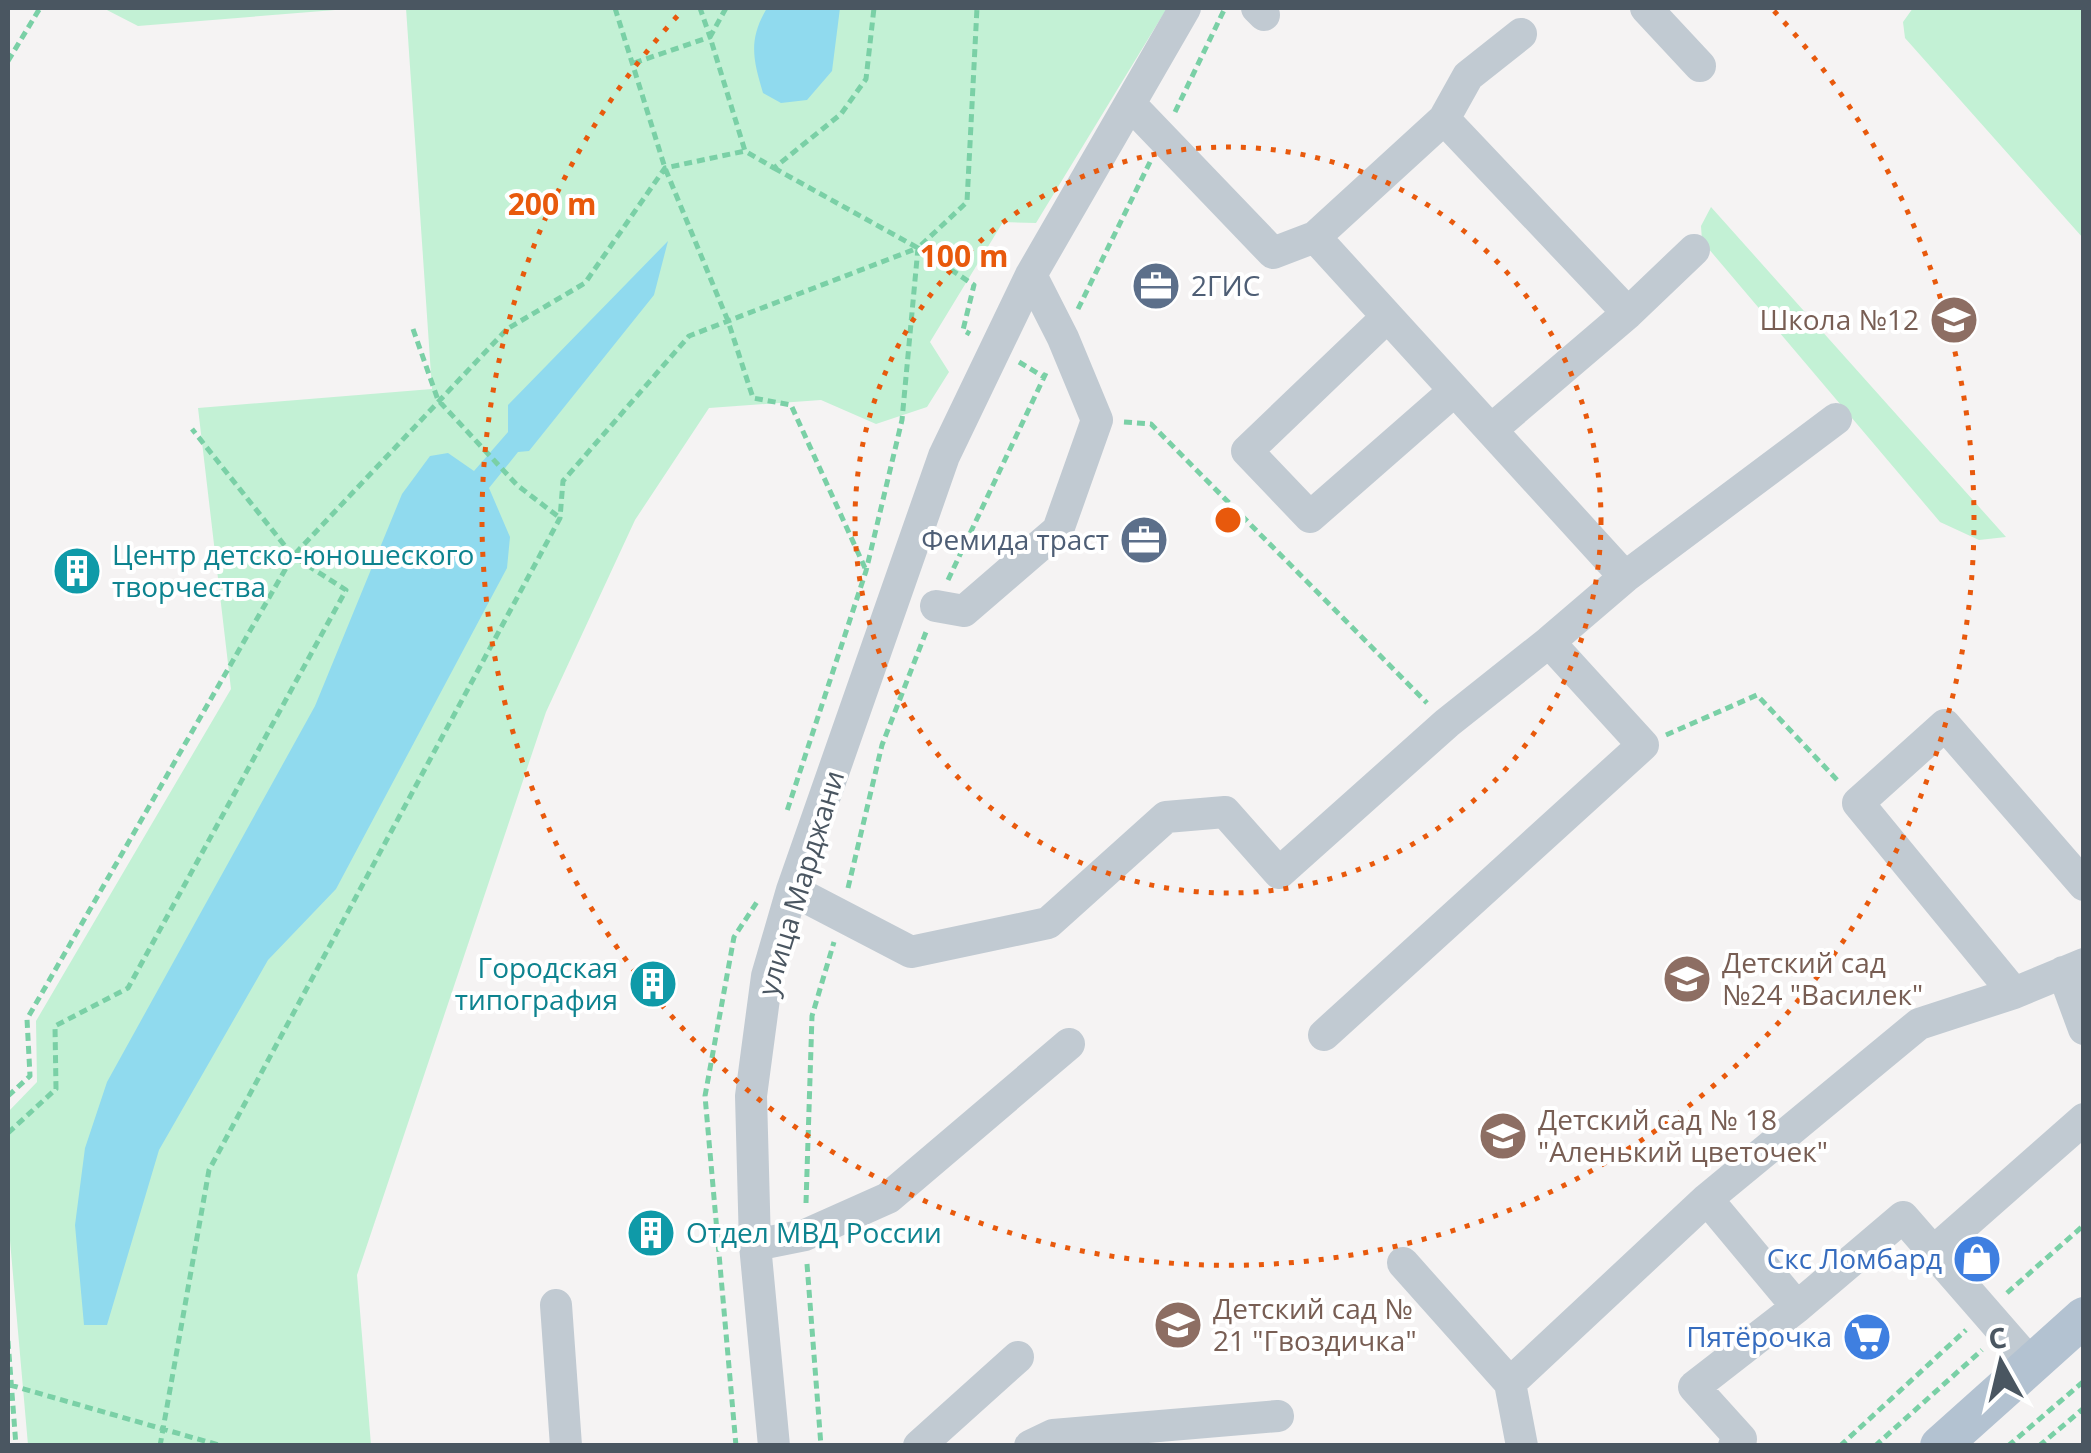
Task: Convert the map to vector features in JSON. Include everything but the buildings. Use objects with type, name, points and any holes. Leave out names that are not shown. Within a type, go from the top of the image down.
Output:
[{"type":"main road","points":[[1942,1445],[2084,1317]]},
{"type":"street","name":"улица Марджани","points":[[774,1446],[755,1245],[751,1096],[777,888],[944,456],[994,347],[1031,275],[1185,8]]},
{"type":"street","points":[[1646,8],[1700,66]]},
{"type":"street","points":[[1130,104],[1273,253],[1315,238],[1444,119],[1468,76],[1521,34]]},
{"type":"street","points":[[1444,119],[1628,312]]},
{"type":"street","points":[[1315,238],[1625,576]]},
{"type":"street","points":[[1492,430],[1694,250]]},
{"type":"street","points":[[936,606],[964,611],[1058,530],[1097,420],[1063,338],[1031,275]]},
{"type":"street","points":[[1386,318],[1248,451],[1310,517],[1454,390]]},
{"type":"street","points":[[777,888],[911,952],[1048,923],[1166,817],[1224,812],[1280,873],[1447,723],[1625,576],[1836,418]]},
{"type":"street","points":[[1324,1035],[1643,745],[1549,642]]},
{"type":"street","points":[[2014,993],[1858,803],[1945,725],[2084,885]]},
{"type":"street","points":[[1510,1383],[1707,1199],[1919,1024],[2014,993],[2074,968],[2084,1029]]},
{"type":"street","points":[[755,1245],[805,1235],[888,1198],[1068,1044]]},
{"type":"street","points":[[1933,1252],[2084,1119]]},
{"type":"street","points":[[1707,1199],[1798,1306]]},
{"type":"street","points":[[1741,1443],[1694,1387],[1903,1218],[2031,1364]]},
{"type":"street","points":[[1403,1264],[1510,1383],[1522,1446]]},
{"type":"street","points":[[556,1306],[566,1446]]},
{"type":"street","points":[[919,1446],[1018,1356]]},
{"type":"street","points":[[1030,1446],[1053,1435],[1278,1416]]},
{"type":"path","points":[[8,61],[40,8]]},
{"type":"path","points":[[615,8],[665,168],[728,321],[754,398],[790,405],[866,571]]},
{"type":"path","points":[[700,8],[745,151]]},
{"type":"path","points":[[634,62],[710,37],[726,8]]},
{"type":"path","points":[[774,168],[841,114],[866,79],[874,8]]},
{"type":"path","points":[[160,1446],[209,1170],[560,518],[564,481],[689,336],[918,248],[967,202],[978,8]]},
{"type":"path","points":[[821,1446],[805,1235],[812,1016],[841,917],[882,745],[936,606],[1044,376],[1226,8]]},
{"type":"path","points":[[8,1096],[30,1076],[27,1018],[293,556],[507,329],[585,283],[665,168],[745,151],[918,248],[974,285],[964,330],[1044,376],[1057,388]]},
{"type":"path","points":[[786,812],[866,571],[902,420],[918,248]]},
{"type":"path","points":[[412,329],[438,400],[517,486],[560,518]]},
{"type":"path","points":[[1097,420],[1151,424],[1447,723]]},
{"type":"path","points":[[8,1133],[56,1089],[55,1026],[128,988],[346,590],[293,556],[192,429]]},
{"type":"path","points":[[1643,745],[1757,696],[1858,803]]},
{"type":"path","points":[[736,1446],[706,1096],[734,937],[756,904],[777,888]]},
{"type":"path","points":[[1875,1446],[2084,1225]]},
{"type":"path","points":[[1840,1446],[1994,1322]]},
{"type":"path","points":[[8,1341],[16,1446]]},
{"type":"path","points":[[2010,1445],[2084,1381]]},
{"type":"path","points":[[10,1384],[222,1446]]},
{"type":"path","points":[[2039,1446],[2084,1408]]},
{"type":"green space","points":[[103,8],[360,8],[138,26]]},
{"type":"green space","points":[[406,8],[1167,8],[1036,223],[1003,222],[930,342],[949,372],[927,407],[876,424],[821,400],[709,408],[635,520],[546,712],[357,1275],[371,1445],[28,1445],[8,1218],[8,1112],[37,1082],[36,1021],[231,689],[198,408],[432,389]]},
{"type":"green space","points":[[1913,8],[2083,8],[2083,238],[1905,38],[1903,22]]},
{"type":"green space","points":[[1711,207],[2006,537],[1979,540],[1940,522],[1702,241],[1701,226]]},
{"type":"water","points":[[767,8],[840,8],[832,71],[807,100],[781,103],[763,93],[754,50],[757,30]]},
{"type":"water","points":[[668,241],[654,295],[529,451],[518,452],[489,488],[510,537],[507,568],[336,889],[268,960],[159,1150],[107,1325],[84,1325],[75,1225],[85,1148],[107,1082],[315,706],[402,494],[430,456],[448,453],[474,471],[508,432],[508,405]]},
{"type":"place","name":"2ГИС","points":[[1156,286]]},
{"type":"place","name":"Школа №12","points":[[1954,320]]},
{"type":"place","name":"Фемида траст","points":[[1144,540]]},
{"type":"place","name":"Центр детско-юношеского творчества","points":[[77,571]]},
{"type":"place","name":"Детский сад №24 \"Василек\"","points":[[1687,979]]},
{"type":"place","name":"Городская типография","points":[[653,984]]},
{"type":"place","name":"Детский сад № 18 \"Аленький цветочек\"","points":[[1503,1136]]},
{"type":"place","name":"Отдел МВД России","points":[[651,1233]]},
{"type":"place","name":"Скс Ломбард","points":[[1977,1259]]},
{"type":"place","name":"Детский сад № 21 \"Гвоздичка\"","points":[[1178,1325]]},
{"type":"place","name":"Пятёрочка","points":[[1867,1337]]}]
